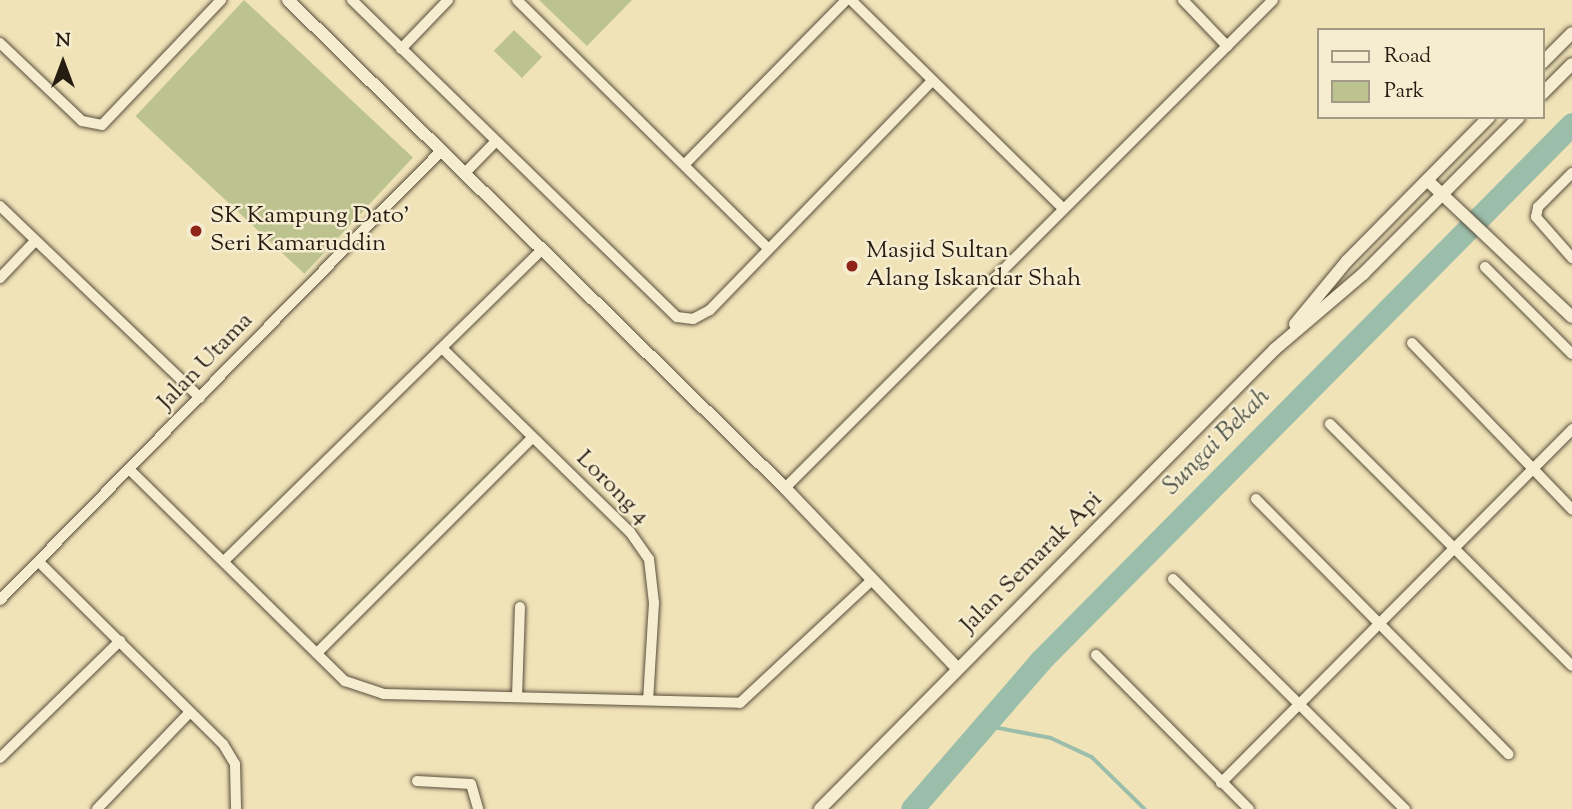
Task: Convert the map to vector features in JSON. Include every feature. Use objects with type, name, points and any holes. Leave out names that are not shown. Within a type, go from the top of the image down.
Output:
[{"type":"street","points":[[0,43],[82,121],[102,125],[221,0]]},
{"type":"street","points":[[288,0],[785,488],[957,668]]},
{"type":"street","points":[[352,0],[677,317],[693,319],[710,310],[768,247],[931,82]]},
{"type":"street","points":[[401,49],[448,0]]},
{"type":"street","points":[[517,0],[768,247]]},
{"type":"street","points":[[685,164],[848,0],[1064,209]]},
{"type":"street","points":[[1183,0],[1227,46]]},
{"type":"street","points":[[785,488],[1273,0]]},
{"type":"street","points":[[1544,61],[1572,33]]},
{"type":"street","points":[[1544,92],[1572,64]]},
{"type":"street","name":"Jalan Semarak Api","points":[[1275,349],[1347,261],[1487,119]]},
{"type":"street","name":"Jalan Semarak Api","points":[[820,809],[1275,349],[1443,194],[1517,119]]},
{"type":"street","points":[[464,174],[495,142]]},
{"type":"street","name":"Jalan Utama","points":[[0,600],[131,471],[441,151]]},
{"type":"street","points":[[1572,173],[1538,207],[1536,217],[1572,258]]},
{"type":"street","points":[[1427,180],[1572,317]]},
{"type":"street","points":[[0,206],[200,397]]},
{"type":"street","points":[[0,278],[35,242]]},
{"type":"street","points":[[224,561],[541,251]]},
{"type":"street","points":[[1485,267],[1572,354]]},
{"type":"street","points":[[1412,343],[1531,470],[1572,509]]},
{"type":"street","name":"Lorong 4","points":[[443,349],[531,439],[631,532],[649,559],[654,603],[648,700]]},
{"type":"street","points":[[1330,424],[1452,549],[1572,666]]},
{"type":"street","points":[[1222,782],[1572,429]]},
{"type":"street","points":[[317,653],[531,439]]},
{"type":"street","points":[[131,471],[345,681],[377,692],[740,703],[872,580]]},
{"type":"street","points":[[1256,499],[1376,626],[1508,754]]},
{"type":"street","points":[[39,562],[190,712],[235,764],[236,809]]},
{"type":"street","points":[[1173,579],[1405,809]]},
{"type":"street","points":[[517,697],[520,607]]},
{"type":"street","points":[[0,758],[120,640]]},
{"type":"street","points":[[1096,655],[1249,809]]},
{"type":"street","points":[[96,809],[190,712]]},
{"type":"street","points":[[417,780],[471,784],[478,809]]},
{"type":"street","points":[[108,798],[115,809]]},
{"type":"green space","points":[[244,0],[413,158],[305,274],[136,116]]},
{"type":"green space","points":[[539,0],[632,0],[587,46]]},
{"type":"green space","points":[[514,30],[542,57],[522,78],[494,51]]},
{"type":"waterway","name":"Sungai Bekah","points":[[912,809],[1040,661],[1572,124]]},
{"type":"waterway","points":[[988,726],[1051,738],[1092,757],[1145,809]]},
{"type":"place","name":"SK Kampung Dato' Seri Kamaruddin","points":[[196,231]]},
{"type":"place","name":"Masjid Sultan Alang Iskandar Shah","points":[[852,266]]}]
